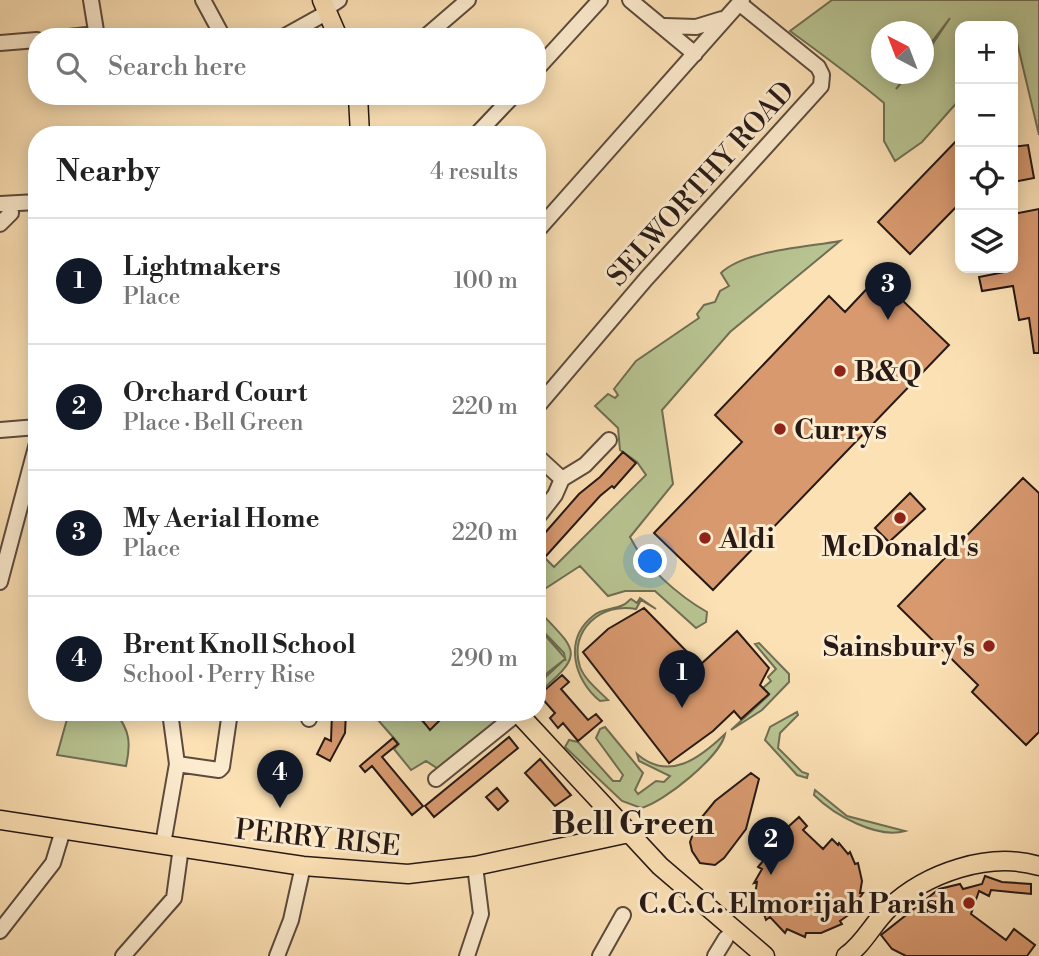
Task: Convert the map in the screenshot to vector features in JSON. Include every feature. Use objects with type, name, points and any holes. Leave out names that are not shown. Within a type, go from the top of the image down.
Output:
[{"type":"main road","points":[[329,5],[335,28]]},
{"type":"main road","points":[[358,105],[360,126]]},
{"type":"main road","points":[[524,721],[697,901],[760,950],[776,956]]},
{"type":"main road","name":"PERRY RISE","points":[[0,820],[303,866],[408,874],[475,866],[629,833]]},
{"type":"main road","points":[[851,954],[888,909],[910,891],[939,876],[990,862],[1019,862],[1039,866]]},
{"type":"street","points":[[91,0],[96,28]]},
{"type":"street","points":[[202,0],[215,28]]},
{"type":"street","points":[[435,28],[468,0]]},
{"type":"street","points":[[546,59],[600,0]]},
{"type":"street","points":[[630,0],[665,26],[695,54]]},
{"type":"street","points":[[546,221],[740,1]]},
{"type":"street","name":"SELWORTHY ROAD","points":[[546,396],[646,279],[821,86],[822,75],[818,66],[740,1]]},
{"type":"street","points":[[296,28],[329,5]]},
{"type":"street","points":[[665,26],[696,27],[723,19]]},
{"type":"street","points":[[0,43],[28,41]]},
{"type":"street","points":[[485,126],[504,105]]},
{"type":"street","points":[[5,205],[28,203]]},
{"type":"street","points":[[0,224],[11,213],[5,205]]},
{"type":"street","points":[[0,430],[28,428]]},
{"type":"street","points":[[546,504],[562,479],[585,465],[609,440]]},
{"type":"street","points":[[546,464],[562,479]]},
{"type":"street","points":[[0,582],[28,477]]},
{"type":"street","points":[[123,956],[174,898],[172,846],[177,764],[171,721]]},
{"type":"street","points":[[177,764],[219,770],[222,767],[229,721]]},
{"type":"street","points":[[436,779],[507,721]]},
{"type":"street","points":[[0,931],[53,863],[62,830]]},
{"type":"street","points":[[277,956],[291,920],[303,866]]},
{"type":"street","points":[[467,956],[481,914],[475,866]]},
{"type":"street","points":[[600,956],[623,915]]},
{"type":"street","points":[[715,956],[726,938]]},
{"type":"green space","points":[[832,0],[1039,0],[1039,135],[1018,46],[1018,21],[955,21],[955,105],[922,142],[895,161],[884,141],[884,103],[790,31]]},
{"type":"green space","points":[[840,241],[730,332],[662,410],[673,484],[630,537],[644,559],[663,579],[707,612],[706,622],[696,628],[655,591],[625,591],[608,596],[580,566],[546,588],[546,559],[554,567],[646,475],[637,462],[620,450],[618,428],[595,406],[608,394],[615,398],[618,395],[614,389],[636,361],[699,318],[697,314],[704,305],[715,302],[720,291],[729,286],[721,273],[745,259]]},
{"type":"green space","points":[[640,598],[656,609],[641,600],[636,609],[611,610],[591,622],[579,641],[578,654],[582,672],[608,700],[600,701],[578,671],[575,648],[578,636],[597,613],[616,608],[631,599],[637,603]]},
{"type":"green space","points":[[546,619],[568,644],[571,652],[563,669],[546,686],[546,677],[565,659],[546,674],[546,636],[565,658],[564,653],[546,634]]},
{"type":"green space","points":[[759,643],[789,674],[789,682],[762,710],[731,730],[769,695],[763,688],[771,681],[768,677],[776,669],[755,644]]},
{"type":"green space","points":[[797,712],[798,715],[780,733],[778,748],[802,772],[808,774],[807,778],[797,775],[765,740],[770,727]]},
{"type":"green space","points":[[66,721],[121,721],[124,725],[128,738],[126,766],[57,755]]},
{"type":"green space","points":[[379,721],[422,721],[430,729],[438,721],[498,721],[440,770],[426,761],[411,770],[394,749],[399,744]]},
{"type":"green space","points":[[605,727],[643,773],[635,790],[638,794],[656,781],[664,782],[670,776],[639,761],[637,754],[661,766],[684,764],[725,734],[713,754],[690,777],[663,797],[641,808],[622,801],[565,747],[569,740],[578,742],[613,781],[620,781],[623,775],[596,738],[600,729]]},
{"type":"green space","points":[[815,790],[847,816],[905,831],[882,832],[857,824],[823,803],[814,795]]},
{"type":"building","points":[[955,142],[955,208],[910,254],[878,222]]},
{"type":"building","points":[[1028,145],[1034,178],[1018,181],[1018,146]]},
{"type":"building","points":[[1039,209],[1039,353],[1034,353],[1029,318],[1019,320],[1013,286],[982,291],[979,277],[1018,273],[1018,213]]},
{"type":"building","points":[[878,277],[949,345],[713,590],[654,533],[742,442],[715,415],[829,296],[845,312]]},
{"type":"building","points":[[623,452],[636,463],[614,488],[612,486],[600,496],[546,556],[546,532],[579,494],[600,477]]},
{"type":"building","name":"Sainsbury's","points":[[1023,478],[1039,493],[1039,732],[1026,745],[972,692],[978,685],[898,606]]},
{"type":"building","name":"McDonald's","points":[[910,493],[925,509],[889,542],[875,528]]},
{"type":"building","points":[[644,608],[700,665],[737,631],[769,668],[760,685],[769,694],[741,719],[734,711],[713,731],[669,763],[583,652],[608,629]]},
{"type":"building","points":[[562,675],[569,682],[561,689],[588,720],[596,714],[602,721],[578,741],[563,723],[558,728],[550,718],[555,713],[546,703],[546,689]]},
{"type":"building","points":[[332,721],[346,721],[345,733],[330,761],[317,754],[325,738],[331,741]]},
{"type":"building","points":[[423,721],[439,721],[430,730]]},
{"type":"building","points":[[509,737],[518,748],[434,817],[425,806]]},
{"type":"building","points":[[393,738],[398,744],[382,757],[423,806],[412,815],[372,766],[365,772],[360,766]]},
{"type":"building","points":[[540,759],[571,795],[555,806],[525,773]]},
{"type":"building","points":[[751,773],[759,779],[746,829],[724,858],[715,865],[700,863],[690,842],[697,823],[715,801]]},
{"type":"building","points":[[497,788],[508,801],[498,810],[486,797]]},
{"type":"building","points":[[799,817],[807,826],[803,830],[823,849],[832,839],[848,854],[850,852],[855,864],[858,863],[862,881],[860,893],[863,893],[851,910],[854,911],[840,921],[842,924],[821,933],[806,933],[805,937],[787,929],[785,933],[770,917],[766,920],[759,900],[754,901],[757,882],[754,883],[762,869],[758,867],[769,854],[766,852],[781,838],[777,837]]},
{"type":"building","points":[[985,876],[1002,882],[1031,884],[1031,894],[991,890],[989,896],[979,891],[971,914],[1006,940],[1014,929],[1035,945],[1027,956],[906,956],[892,949],[881,935],[939,889],[960,884],[963,889],[982,884]]},
{"type":"place","name":"My Aerial Home","points":[[888,320]]},
{"type":"place","name":"B&Q","points":[[840,371]]},
{"type":"place","name":"Currys","points":[[780,429]]},
{"type":"place","name":"McDonald's","points":[[900,518]]},
{"type":"place","name":"Aldi","points":[[705,538]]},
{"type":"place","name":"Sainsbury's","points":[[989,646]]},
{"type":"place","name":"Lightmakers","points":[[682,708]]},
{"type":"place","name":"Brent Knoll School","points":[[280,808]]},
{"type":"place","name":"Orchard Court","points":[[771,875]]},
{"type":"place","name":"C.C.C. Elmorijah Parish","points":[[969,903]]},
{"type":"district","name":"Bell Green","points":[[633,823]]}]
